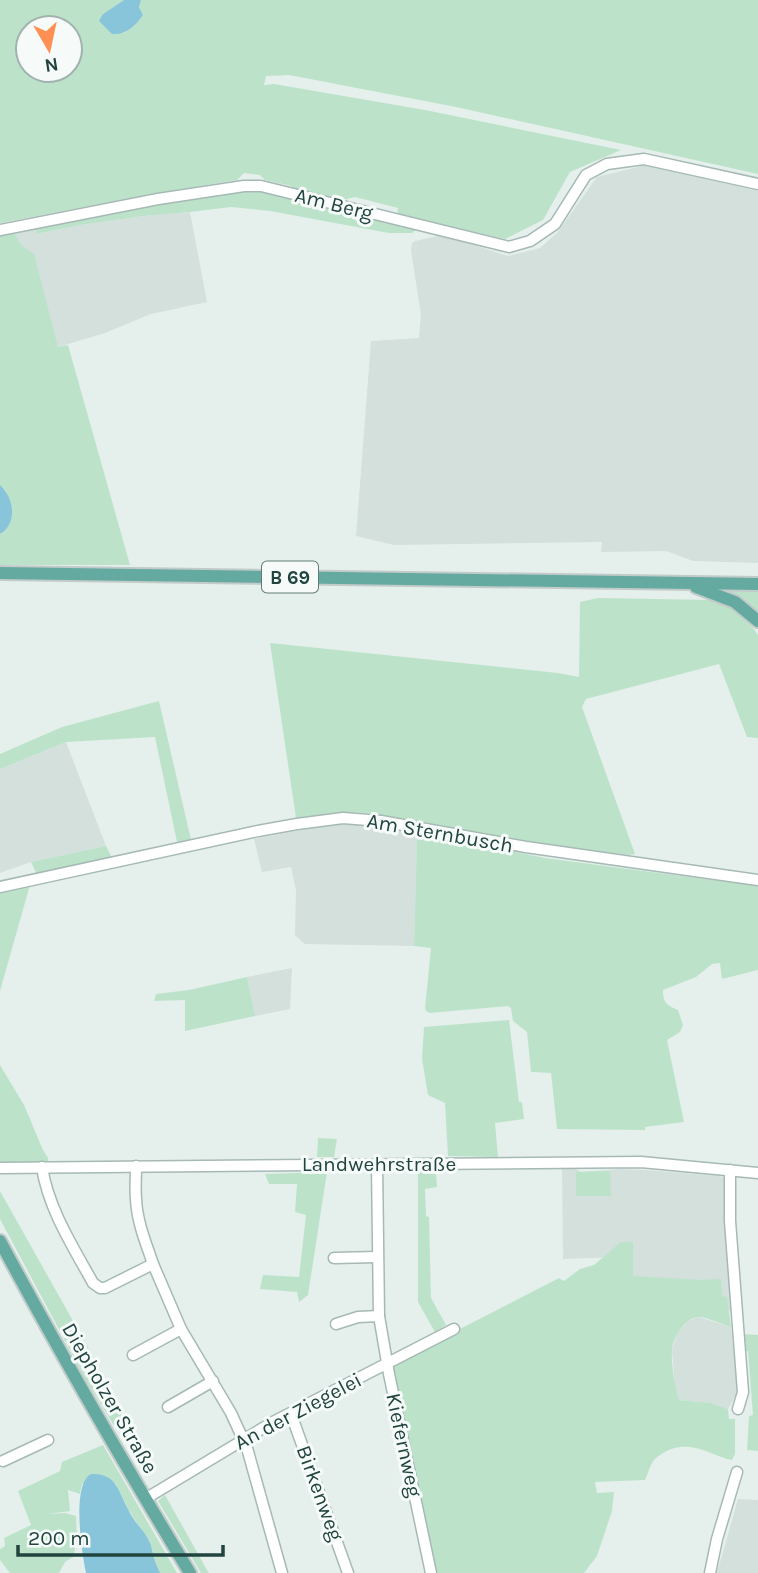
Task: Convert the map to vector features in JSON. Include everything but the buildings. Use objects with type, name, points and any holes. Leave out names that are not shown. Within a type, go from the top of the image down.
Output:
[{"type":"main road","name":"B 69","points":[[0,573],[758,584]]},
{"type":"main road","points":[[689,583],[735,602],[758,621]]},
{"type":"main road","name":"Diepholzer Straße","points":[[0,1241],[53,1340],[190,1573]]},
{"type":"street","name":"Am Berg","points":[[0,230],[158,199],[244,186],[261,186],[509,247],[530,241],[555,224],[586,175],[607,164],[644,159],[758,184]]},
{"type":"street","name":"Am Sternbusch","points":[[0,887],[258,831],[343,818],[381,821],[526,847],[758,880]]},
{"type":"street","name":"Landwehrstraße","points":[[0,1168],[641,1162],[758,1173]]},
{"type":"street","name":"Kiefernweg","points":[[377,1164],[379,1316],[431,1573]]},
{"type":"street","points":[[136,1166],[138,1212],[153,1264],[181,1329],[231,1413],[247,1448],[282,1573]]},
{"type":"street","points":[[42,1167],[44,1182],[60,1220],[96,1286],[110,1286],[153,1264]]},
{"type":"street","points":[[730,1170],[730,1221],[743,1392],[738,1409]]},
{"type":"street","points":[[334,1258],[377,1256]]},
{"type":"street","points":[[336,1324],[358,1317],[379,1316]]},
{"type":"street","points":[[133,1355],[181,1329]]},
{"type":"street","name":"An der Ziegelei","points":[[145,1499],[243,1439],[454,1329]]},
{"type":"street","points":[[168,1407],[213,1381]]},
{"type":"street","name":"Birkenweg","points":[[291,1413],[348,1573]]},
{"type":"street","points":[[1,1459],[48,1440]]},
{"type":"street","points":[[710,1573],[737,1472]]},
{"type":"shaded area","points":[[646,165],[758,191],[758,563],[693,561],[666,551],[601,552],[602,542],[394,545],[356,536],[371,341],[419,338],[421,314],[412,243],[442,235],[508,256],[540,248],[557,233],[597,177]]},
{"type":"shaded area","points":[[190,212],[207,302],[151,314],[105,333],[58,347],[22,246],[15,234],[36,227],[36,234],[144,216]]},
{"type":"shaded area","points":[[66,742],[106,846],[31,862],[0,873],[0,769]]},
{"type":"shaded area","points":[[360,823],[417,832],[414,946],[305,944],[295,935],[296,890],[291,867],[262,872],[254,839],[324,826]]},
{"type":"shaded area","points":[[292,968],[290,1009],[255,1016],[247,977]]},
{"type":"shaded area","points":[[562,1169],[576,1169],[581,1172],[645,1170],[724,1178],[731,1311],[633,1279],[621,1257],[563,1259]]},
{"type":"shaded area","points":[[699,1317],[731,1327],[738,1391],[728,1409],[711,1403],[679,1400],[675,1389],[672,1350],[678,1332],[688,1321]]},
{"type":"shaded area","points":[[738,1499],[758,1500],[758,1573],[717,1573]]},
{"type":"green space","points":[[0,0],[124,0],[103,14],[124,33],[143,15],[139,7],[141,0],[758,0],[758,174],[456,107],[289,75],[266,76],[264,85],[274,84],[425,110],[621,150],[570,172],[543,220],[505,239],[397,215],[398,208],[355,197],[340,201],[299,191],[291,186],[265,180],[260,175],[244,173],[237,180],[0,223]]},
{"type":"green space","points":[[243,190],[261,191],[417,229],[412,233],[389,233],[270,211],[231,207],[144,216],[36,234],[36,227]]},
{"type":"green space","points":[[15,234],[22,246],[34,254],[58,347],[68,345],[130,565],[0,565],[0,534],[6,491],[0,485],[0,235]]},
{"type":"green space","points":[[716,589],[758,590],[758,614]]},
{"type":"green space","points":[[598,598],[713,600],[734,610],[758,635],[758,738],[747,737],[719,664],[586,699],[582,707],[635,854],[525,842],[367,813],[346,812],[296,818],[270,643],[579,677],[580,602]]},
{"type":"green space","points":[[159,701],[191,840],[177,842],[155,737],[66,742],[0,769],[0,754],[62,727]]},
{"type":"green space","points":[[417,832],[545,858],[758,886],[758,970],[722,979],[720,963],[712,964],[696,977],[663,990],[665,1001],[678,1010],[683,1025],[680,1032],[667,1040],[684,1122],[645,1127],[645,1130],[557,1129],[551,1073],[531,1072],[527,1032],[513,1021],[511,1008],[508,1006],[430,1013],[426,1011],[431,948],[414,946]]},
{"type":"green space","points":[[106,846],[111,856],[109,859],[37,875],[31,862]]},
{"type":"green space","points":[[30,885],[0,991],[0,891]]},
{"type":"green space","points":[[247,977],[255,1016],[185,1031],[185,1000],[154,1001],[156,994],[189,990]]},
{"type":"green space","points":[[509,1020],[519,1102],[522,1102],[524,1119],[495,1123],[498,1157],[448,1156],[445,1103],[428,1095],[422,1059],[424,1027]]},
{"type":"green space","points":[[0,1065],[24,1105],[48,1162],[0,1162]]},
{"type":"green space","points":[[318,1138],[337,1139],[334,1157],[317,1157]]},
{"type":"green space","points":[[418,1171],[436,1171],[437,1187],[425,1189],[426,1216],[429,1217],[431,1298],[446,1325],[435,1332],[418,1302]]},
{"type":"green space","points":[[610,1171],[611,1196],[576,1196],[576,1172]]},
{"type":"green space","points":[[327,1172],[308,1295],[299,1302],[297,1292],[260,1289],[263,1275],[299,1277],[306,1215],[295,1212],[297,1184],[269,1184],[265,1174]]},
{"type":"green space","points":[[0,1191],[95,1360],[91,1362],[124,1420],[114,1426],[86,1380],[0,1219]]},
{"type":"green space","points":[[621,1242],[633,1242],[633,1276],[721,1279],[722,1296],[727,1297],[731,1327],[702,1317],[694,1318],[681,1329],[675,1339],[672,1362],[679,1400],[711,1403],[728,1409],[729,1419],[735,1419],[735,1454],[732,1460],[700,1449],[678,1447],[668,1450],[654,1460],[645,1480],[595,1482],[597,1493],[614,1492],[612,1511],[597,1556],[584,1573],[433,1573],[391,1367],[559,1278],[564,1281],[580,1269],[594,1265]]},
{"type":"green space","points":[[743,1334],[758,1335],[758,1451],[747,1450],[749,1416],[753,1415],[748,1351],[743,1351]]},
{"type":"green space","points":[[103,1445],[177,1573],[160,1573],[149,1541],[128,1509],[116,1484],[107,1477],[82,1484],[80,1494],[68,1490],[70,1511],[48,1514],[65,1513],[76,1516],[77,1542],[73,1557],[65,1562],[59,1573],[10,1573],[0,1560],[0,1549],[5,1546],[4,1538],[31,1525],[18,1491],[60,1471],[62,1462]]},
{"type":"green space","points":[[165,1495],[209,1573],[201,1573],[158,1501]]},
{"type":"water","points":[[124,0],[141,0],[139,7],[143,15],[130,29],[112,34],[99,21],[103,14]]},
{"type":"water","points":[[0,485],[11,503],[12,517],[10,524],[0,534]]},
{"type":"water","points":[[91,1474],[100,1474],[116,1484],[130,1513],[150,1543],[160,1573],[86,1573],[79,1520],[81,1491]]}]
